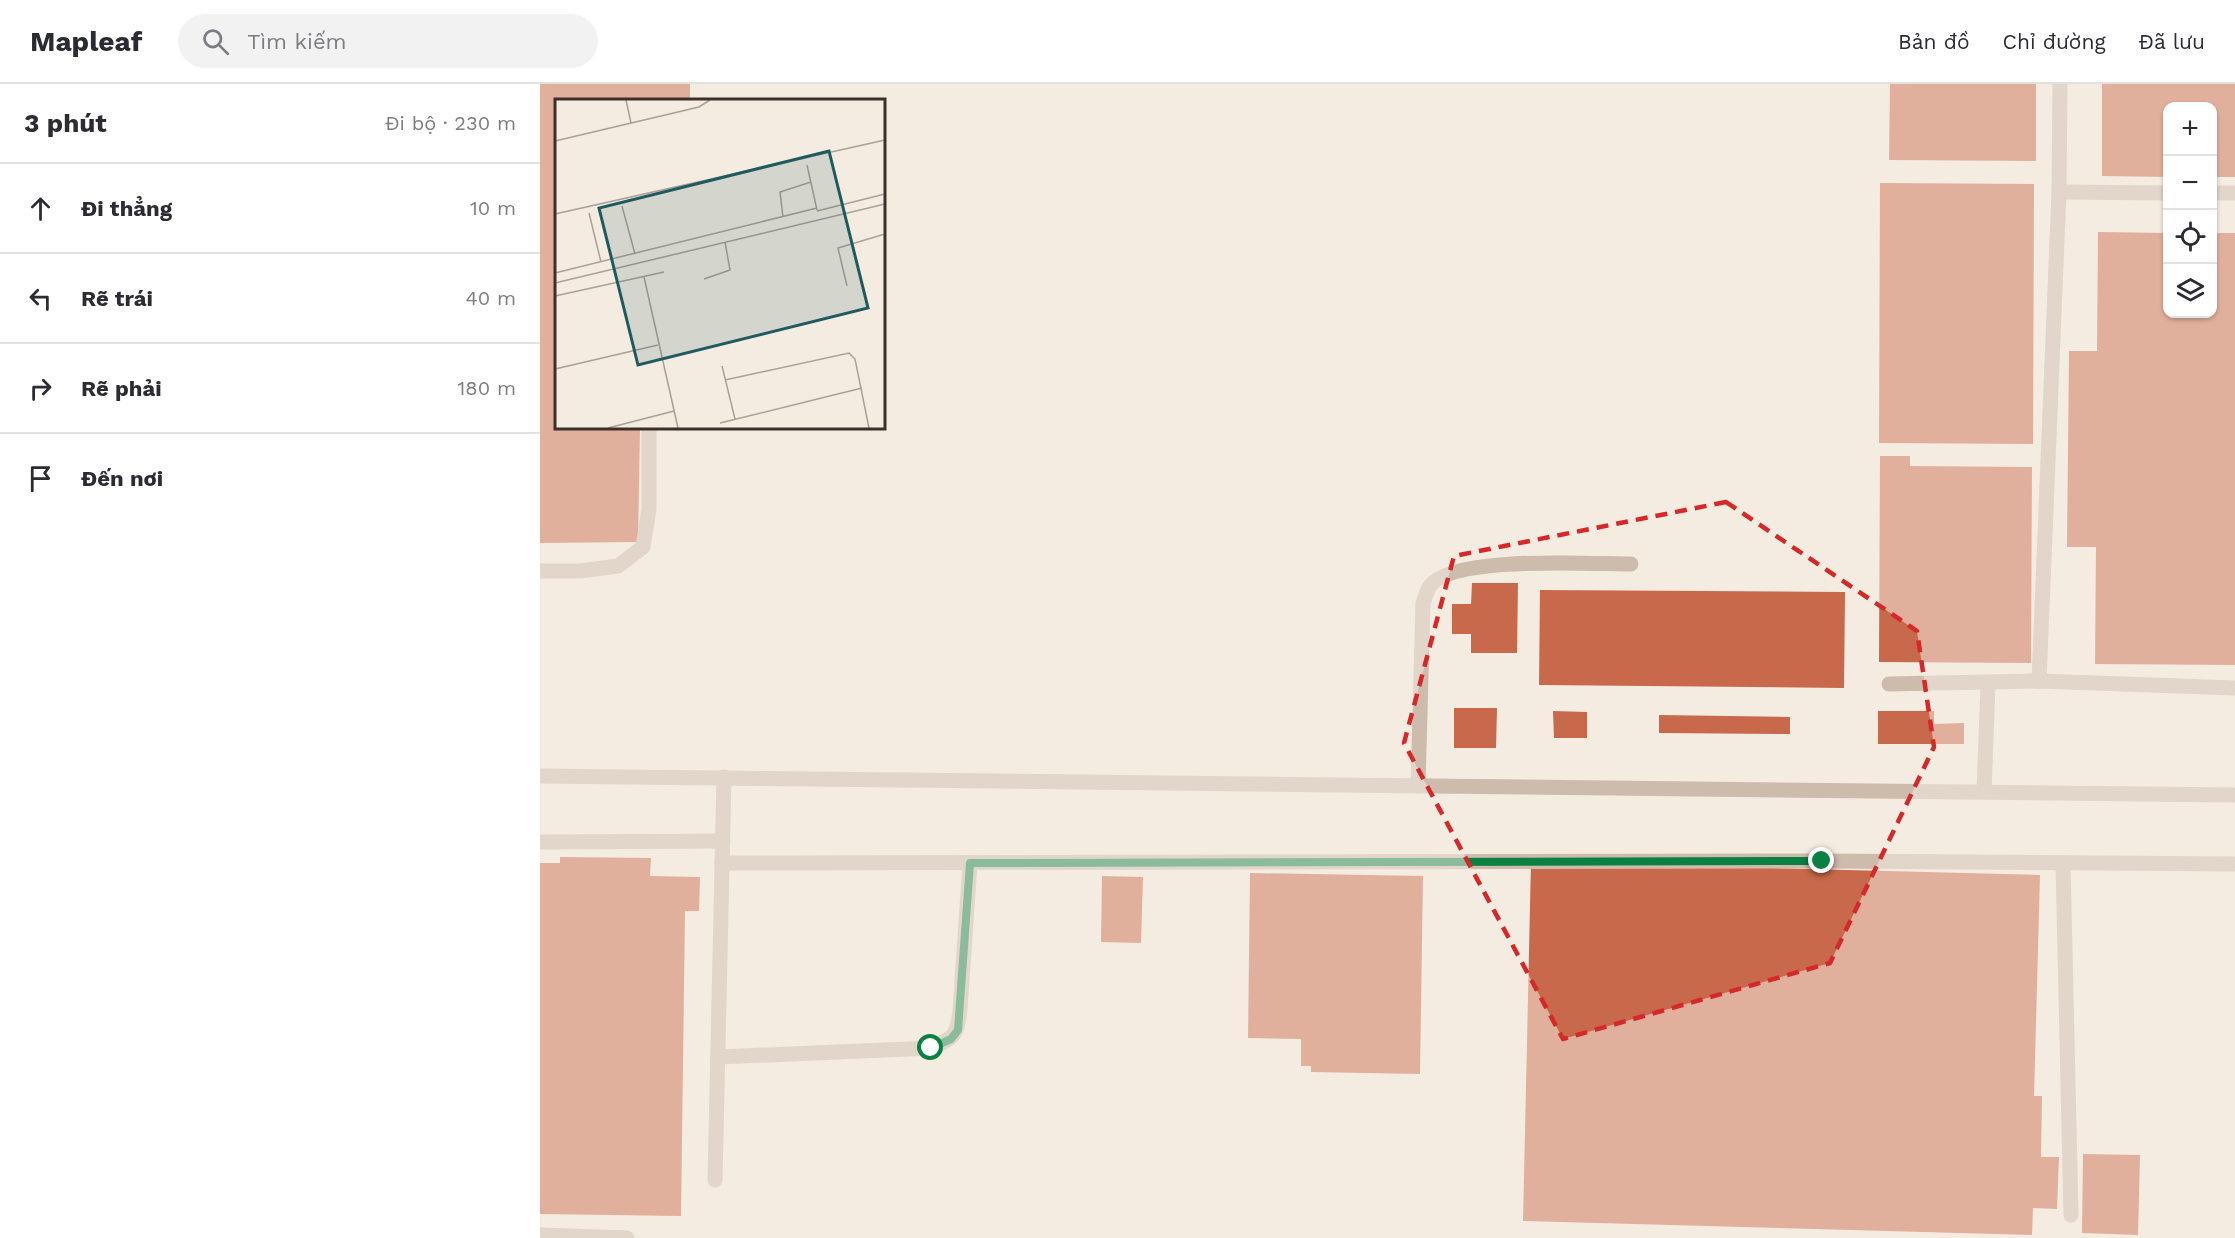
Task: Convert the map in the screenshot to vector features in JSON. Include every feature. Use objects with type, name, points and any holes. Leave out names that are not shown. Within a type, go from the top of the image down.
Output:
[{"type":"street","points":[[2039,681],[2059,192],[2060,84]]},
{"type":"street","points":[[2059,192],[2163,193]]},
{"type":"street","points":[[2217,193],[2235,193]]},
{"type":"street","points":[[540,571],[580,571],[618,566],[643,547],[649,509],[649,429]]},
{"type":"street","points":[[1418,786],[1423,603],[1430,585],[1452,572],[1500,564],[1631,564]]},
{"type":"street","points":[[1889,684],[1988,684],[2039,681],[2235,688]]},
{"type":"street","points":[[1984,792],[1988,684]]},
{"type":"street","points":[[540,776],[2235,795]]},
{"type":"street","points":[[715,1180],[724,777]]},
{"type":"street","points":[[540,842],[723,841]]},
{"type":"street","points":[[722,863],[2063,862],[2235,864]]},
{"type":"street","points":[[2063,862],[2071,1215]]},
{"type":"street","points":[[718,1057],[931,1048],[951,1039],[958,1030],[970,863]]},
{"type":"street","points":[[540,1235],[627,1238]]},
{"type":"highlighted area","points":[[1726,502],[1917,631],[1934,747],[1830,963],[1563,1039],[1404,743],[1454,556]]},
{"type":"building","points":[[540,84],[690,84],[690,99],[555,99],[555,429],[640,429],[638,542],[540,543]]},
{"type":"building","points":[[1890,84],[2036,84],[2036,161],[1889,160]]},
{"type":"building","points":[[2102,84],[2235,84],[2235,177],[2217,177],[2217,102],[2163,102],[2163,177],[2102,176]]},
{"type":"building","points":[[1880,183],[2034,184],[2033,444],[1879,443]]},
{"type":"building","points":[[2098,232],[2163,233],[2163,318],[2217,318],[2217,233],[2235,233],[2235,665],[2095,664],[2096,547],[2067,547],[2069,351],[2097,351]]},
{"type":"building","points":[[1880,456],[1910,456],[1910,466],[2032,467],[2031,663],[1879,662]]},
{"type":"building","points":[[1472,583],[1518,583],[1517,653],[1471,653],[1471,634],[1452,634],[1452,604],[1471,604]]},
{"type":"building","points":[[1540,590],[1845,592],[1844,688],[1539,685]]},
{"type":"building","points":[[1454,708],[1497,708],[1496,748],[1454,748]]},
{"type":"building","points":[[1553,711],[1587,712],[1587,738],[1554,738]]},
{"type":"building","points":[[1878,711],[1934,711],[1934,724],[1964,723],[1964,744],[1878,744]]},
{"type":"building","points":[[1659,715],[1790,717],[1790,734],[1659,733]]},
{"type":"building","points":[[560,857],[651,858],[650,876],[700,877],[699,911],[685,911],[681,1216],[540,1214],[540,863],[560,863]]},
{"type":"building","points":[[1531,862],[2040,875],[2034,1096],[2042,1096],[2041,1157],[2059,1157],[2057,1209],[2033,1208],[2032,1235],[1523,1221]]},
{"type":"building","points":[[1250,873],[1423,876],[1420,1074],[1311,1072],[1311,1066],[1301,1066],[1301,1039],[1248,1038]]},
{"type":"building","points":[[1102,876],[1143,877],[1141,943],[1101,942]]},
{"type":"building","points":[[2083,1154],[2140,1155],[2138,1235],[2082,1233]]},
{"type":"route","points":[[931,1048],[951,1039],[958,1030],[970,863],[1822,861]]}]
